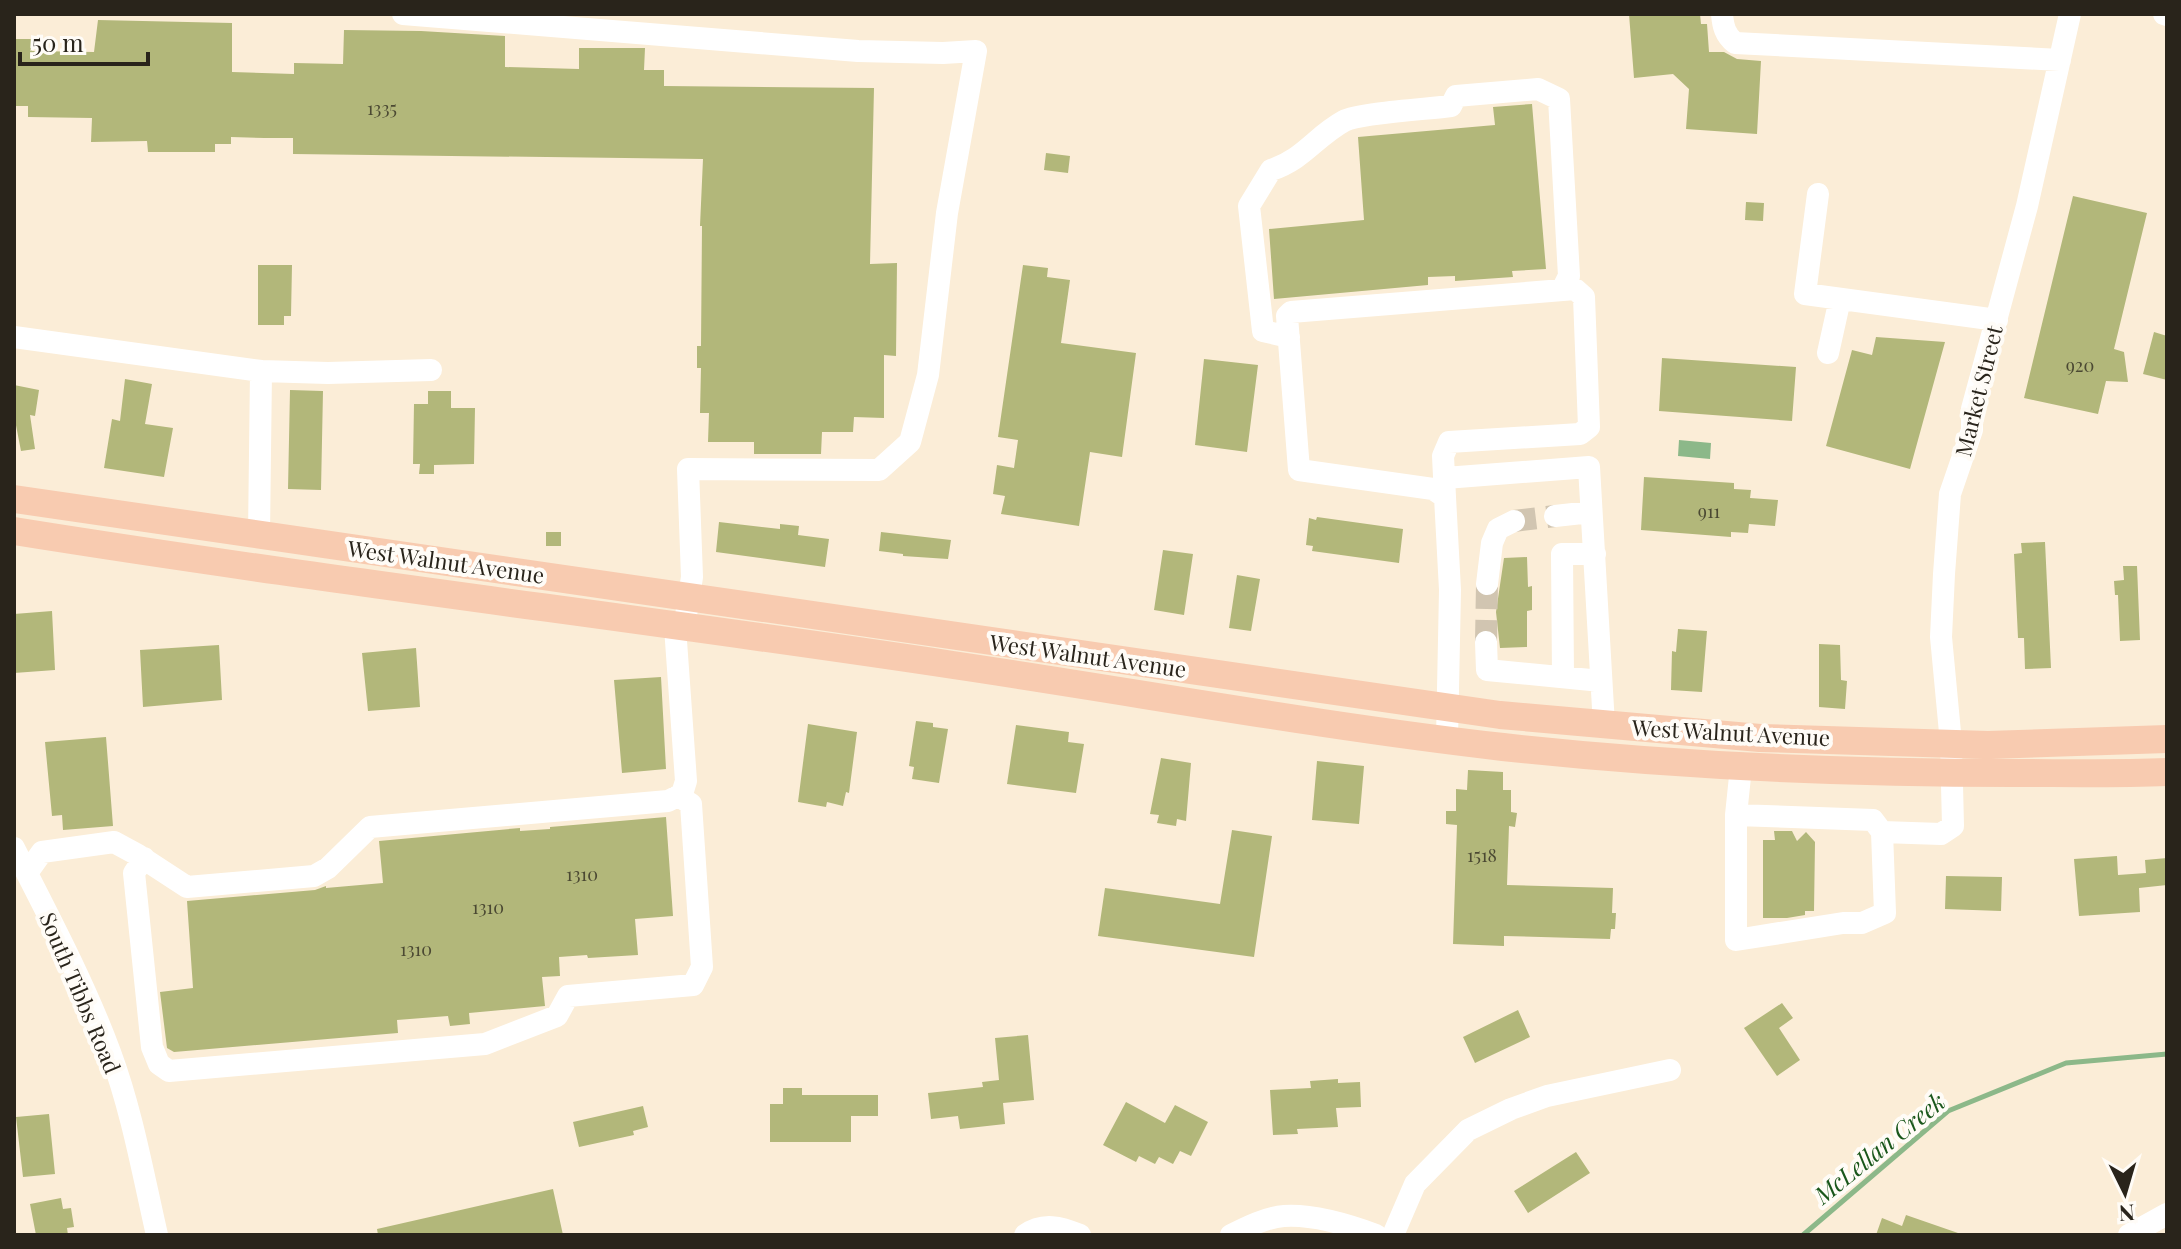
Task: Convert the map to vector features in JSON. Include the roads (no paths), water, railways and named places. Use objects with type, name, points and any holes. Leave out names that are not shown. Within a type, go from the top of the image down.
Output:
[{"type":"main road","name":"West Walnut Avenue","points":[[14,499],[1447,708],[1760,738],[1951,743],[2088,743],[2167,739]]},
{"type":"main road","name":"West Walnut Avenue","points":[[14,531],[1447,739],[1591,756],[1741,767],[1952,774],[2167,772]]},
{"type":"street","points":[[27,873],[42,852],[114,842],[187,887],[314,876],[328,868],[370,827],[668,801],[682,794],[686,781],[679,628],[692,577],[688,469],[879,470],[910,442],[928,375],[947,213],[976,51],[858,51],[403,14]]},
{"type":"street","points":[[1722,14],[1728,38],[1735,43],[2060,60]]},
{"type":"street","name":"Market Street","points":[[1882,832],[1941,834],[1953,826],[1951,743],[1941,637],[1950,494],[1972,430],[1972,409],[2027,206],[2070,14]]},
{"type":"street","points":[[1289,337],[1263,331],[1249,206],[1271,170],[1292,163],[1347,119],[1451,106],[1456,96],[1538,89],[1559,99],[1569,276],[1562,290]]},
{"type":"street","points":[[1818,194],[1805,294],[1997,320]]},
{"type":"street","points":[[1447,739],[1450,590],[1445,488],[1443,456],[1449,442],[1580,434],[1589,427],[1584,297],[1575,289],[1291,312],[1287,316],[1299,470],[1433,489],[1445,488],[1589,467],[1604,725]]},
{"type":"street","points":[[1828,353],[1840,299]]},
{"type":"street","points":[[14,337],[261,371],[431,370]]},
{"type":"street","points":[[259,535],[261,371]]},
{"type":"street","points":[[1555,516],[1591,512]]},
{"type":"street","points":[[1487,584],[1492,543],[1498,529],[1514,521]]},
{"type":"street","points":[[1563,677],[1562,554],[1595,554]]},
{"type":"street","points":[[1486,642],[1487,670],[1601,681]]},
{"type":"street","points":[[1736,815],[1873,820],[1882,832],[1885,913],[1862,923],[1843,923],[1736,940],[1736,815],[1741,767]]},
{"type":"street","points":[[144,858],[134,873],[152,1047],[159,1064],[169,1071],[485,1044],[557,1016],[568,996],[693,985],[702,967],[691,804],[678,796]]},
{"type":"street","name":"South Tibbs Road","points":[[14,848],[52,923],[110,1053],[157,1235]]},
{"type":"street","points":[[1393,1235],[1415,1184],[1468,1130],[1547,1096],[1670,1070]]},
{"type":"street","points":[[2129,1235],[2167,1214]]},
{"type":"street","points":[[1231,1235],[1283,1216],[1312,1218],[1356,1227],[1376,1235]]},
{"type":"street","points":[[1025,1235],[1033,1229],[1058,1226],[1080,1235]]},
{"type":"waterway","name":"McLellan Creek","points":[[1803,1235],[1948,1111],[2066,1063],[2167,1054]]},
{"type":"tunnel","points":[[1514,521],[1555,516]]},
{"type":"tunnel","points":[[1486,642],[1487,584]]}]
